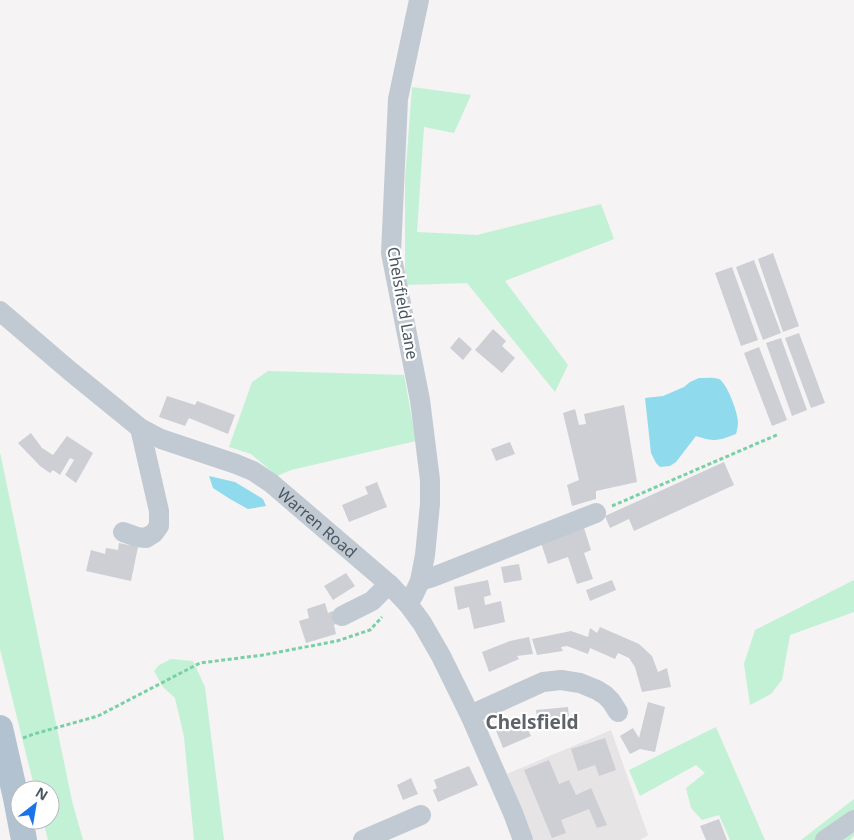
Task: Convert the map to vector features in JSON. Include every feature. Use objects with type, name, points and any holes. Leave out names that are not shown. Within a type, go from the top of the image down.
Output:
[{"type":"main road","points":[[2,737],[24,840]]},
{"type":"street","name":"Chelsfield Lane","points":[[342,616],[372,601],[414,594],[420,581],[425,555],[430,504],[430,480],[420,400],[391,253],[398,99],[419,0]]},
{"type":"street","name":"Warren Road","points":[[0,311],[140,428],[161,439],[253,471],[271,484],[399,595],[422,623],[441,656],[470,714],[523,840]]},
{"type":"street","points":[[123,532],[146,538],[159,526],[159,511],[140,428]]},
{"type":"street","points":[[420,581],[596,513]]},
{"type":"street","points":[[470,714],[543,682],[561,680],[580,683],[597,690],[611,701],[618,712]]},
{"type":"street","points":[[363,840],[421,815]]},
{"type":"street","points":[[825,840],[854,820]]},
{"type":"path","points":[[596,513],[779,434]]},
{"type":"path","points":[[2,737],[34,734],[98,716],[200,663],[263,655],[337,641],[370,630],[399,595]]},
{"type":"shaded area","points":[[611,730],[648,835],[640,840],[531,840],[507,774]]},
{"type":"green space","points":[[412,87],[471,95],[454,133],[424,127],[417,232],[477,235],[601,204],[614,239],[505,281],[568,365],[555,392],[467,283],[405,285],[405,180]]},
{"type":"green space","points":[[268,371],[404,375],[416,441],[291,470],[277,476],[251,454],[229,447],[252,382]]},
{"type":"green space","points":[[0,452],[72,801],[83,840],[48,840],[46,830],[60,830],[60,780],[33,780],[0,649]]},
{"type":"green space","points":[[854,580],[854,612],[790,635],[782,680],[771,694],[750,705],[744,664],[755,630]]},
{"type":"green space","points":[[171,659],[193,661],[205,687],[224,840],[194,840],[184,737],[175,698],[163,687],[154,671],[159,665]]},
{"type":"green space","points":[[716,727],[765,840],[730,840],[719,815],[702,820],[691,808],[686,788],[705,773],[696,765],[640,796],[629,770]]},
{"type":"green space","points":[[854,799],[854,836],[850,840],[801,840]]},
{"type":"water","points":[[699,378],[719,379],[725,386],[738,418],[736,434],[716,440],[696,436],[676,462],[670,466],[660,467],[651,453],[645,398],[663,396]]},
{"type":"water","points":[[209,476],[235,482],[263,499],[266,506],[248,509],[213,488]]},
{"type":"building","points":[[773,253],[799,326],[783,332],[758,259]]},
{"type":"building","points":[[754,260],[781,333],[763,340],[736,267]]},
{"type":"building","points":[[732,267],[758,340],[741,346],[715,273]]},
{"type":"building","points":[[493,329],[506,341],[502,346],[515,358],[502,373],[475,350]]},
{"type":"building","points":[[799,333],[825,403],[811,408],[785,338]]},
{"type":"building","points":[[459,337],[472,349],[463,360],[450,348]]},
{"type":"building","points":[[781,338],[807,410],[792,416],[766,343]]},
{"type":"building","points":[[759,347],[787,420],[772,426],[744,353]]},
{"type":"building","points":[[167,396],[195,405],[197,401],[235,415],[228,434],[189,418],[185,426],[159,417]]},
{"type":"building","points":[[624,405],[637,482],[596,491],[596,499],[572,506],[567,485],[579,480],[563,413],[575,409],[579,425],[586,424],[584,414]]},
{"type":"building","points":[[31,433],[42,448],[53,455],[67,436],[93,453],[76,483],[65,475],[74,460],[70,458],[60,475],[53,470],[50,473],[40,466],[18,443]]},
{"type":"building","points":[[510,442],[515,454],[496,461],[491,449]]},
{"type":"building","points":[[724,462],[734,485],[634,531],[629,519],[610,528],[605,516]]},
{"type":"building","points":[[377,482],[387,507],[349,522],[342,505],[368,494],[365,487]]},
{"type":"building","points":[[584,528],[591,550],[584,553],[593,579],[577,584],[568,557],[548,564],[541,543]]},
{"type":"building","points":[[119,543],[138,547],[131,581],[86,571],[91,550],[105,554],[106,548],[118,550]]},
{"type":"building","points":[[519,564],[522,580],[504,583],[501,567]]},
{"type":"building","points":[[346,573],[355,586],[333,600],[324,586]]},
{"type":"building","points":[[488,580],[491,595],[484,597],[485,605],[501,601],[505,622],[474,629],[469,607],[458,610],[454,587]]},
{"type":"building","points":[[612,580],[616,590],[590,601],[586,590]]},
{"type":"building","points":[[325,603],[328,613],[333,611],[337,623],[334,625],[336,634],[306,643],[299,621],[309,618],[307,609]]},
{"type":"building","points":[[600,627],[639,644],[652,656],[658,672],[667,668],[671,687],[642,692],[635,667],[629,658],[618,653],[615,659],[590,648],[588,654],[567,646],[561,647],[563,651],[537,655],[532,639],[571,631],[588,637],[590,628],[597,633]]},
{"type":"building","points":[[529,637],[533,654],[517,656],[519,659],[489,672],[482,652],[510,641]]},
{"type":"building","points":[[648,702],[665,707],[655,752],[640,749],[630,754],[620,736],[633,728],[639,738]]},
{"type":"building","points":[[568,707],[570,727],[538,731],[536,710]]},
{"type":"building","points":[[522,717],[531,736],[503,748],[495,728]]},
{"type":"building","points":[[605,738],[616,770],[599,776],[595,765],[578,771],[571,749]]},
{"type":"building","points":[[549,760],[559,784],[569,780],[576,795],[591,788],[607,825],[597,828],[589,809],[561,820],[566,833],[552,838],[524,770]]},
{"type":"building","points":[[469,766],[478,785],[438,802],[433,790],[437,788],[434,780]]},
{"type":"building","points":[[411,778],[418,794],[403,800],[397,785]]},
{"type":"building","points":[[719,819],[727,840],[706,840],[700,826]]},
{"type":"district","name":"Chelsfield","points":[[532,722]]}]
